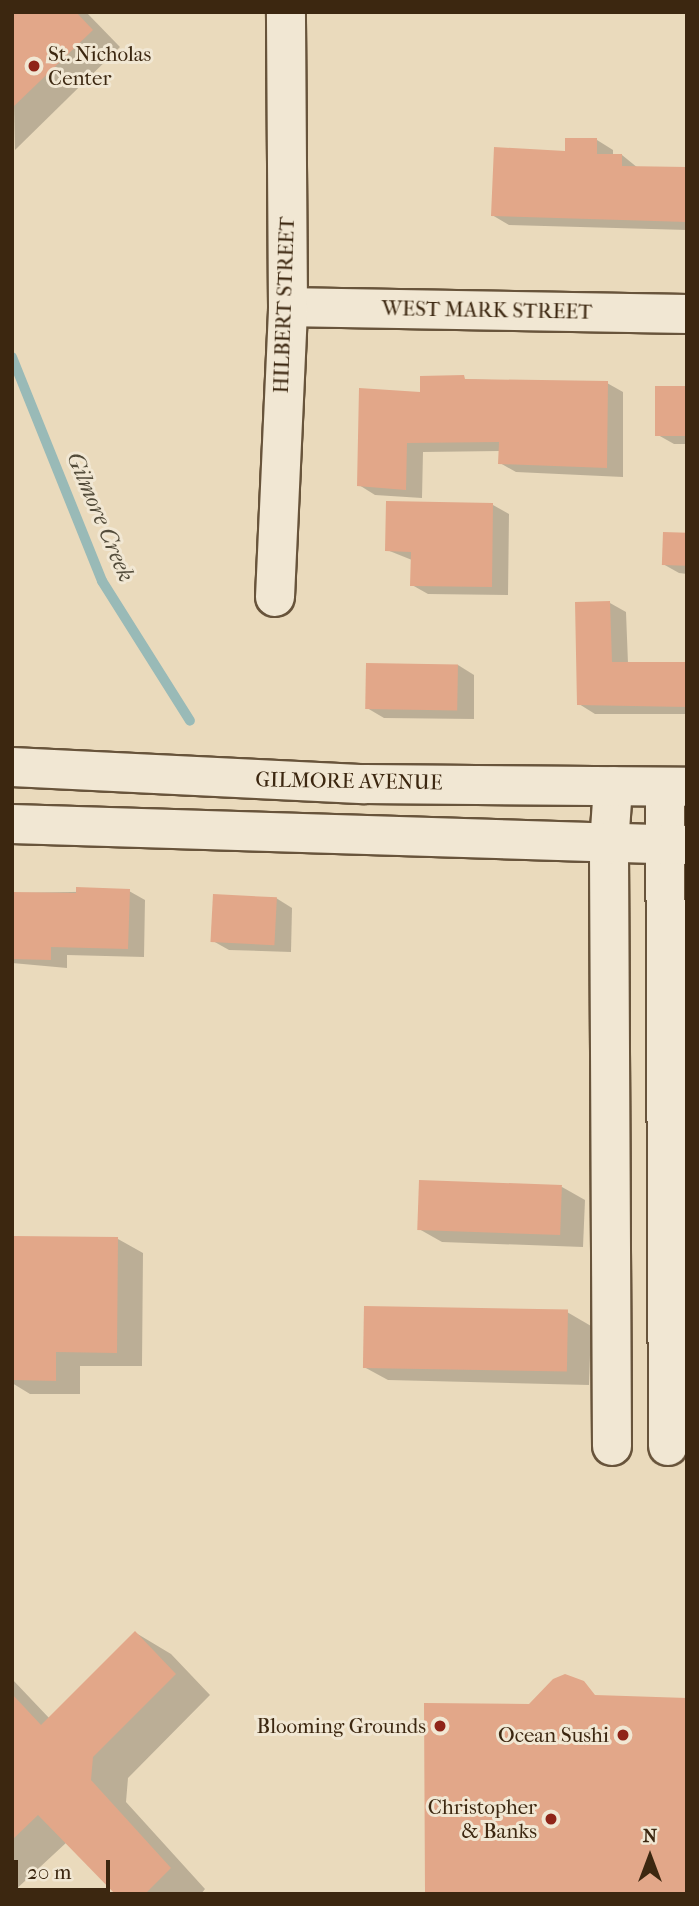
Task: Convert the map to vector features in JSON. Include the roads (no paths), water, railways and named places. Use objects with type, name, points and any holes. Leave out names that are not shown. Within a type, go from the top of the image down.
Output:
[{"type":"street","name":"HILBERT STREET","points":[[275,597],[288,307],[286,12]]},
{"type":"street","name":"WEST MARK STREET","points":[[288,307],[687,314]]},
{"type":"street","name":"GILMORE AVENUE","points":[[12,767],[365,785],[676,787]]},
{"type":"street","points":[[612,1446],[609,845],[613,786]]},
{"type":"street","points":[[668,1446],[676,787]]},
{"type":"street","points":[[12,824],[675,845]]},
{"type":"waterway","name":"Gilmore Creek","points":[[12,357],[102,581],[190,721]]},
{"type":"place","name":"St. Nicholas Center","points":[[34,66]]},
{"type":"place","name":"Blooming Grounds","points":[[440,1726]]},
{"type":"place","name":"Ocean Sushi","points":[[623,1735]]},
{"type":"place","name":"Christopher & Banks","points":[[551,1819]]}]
